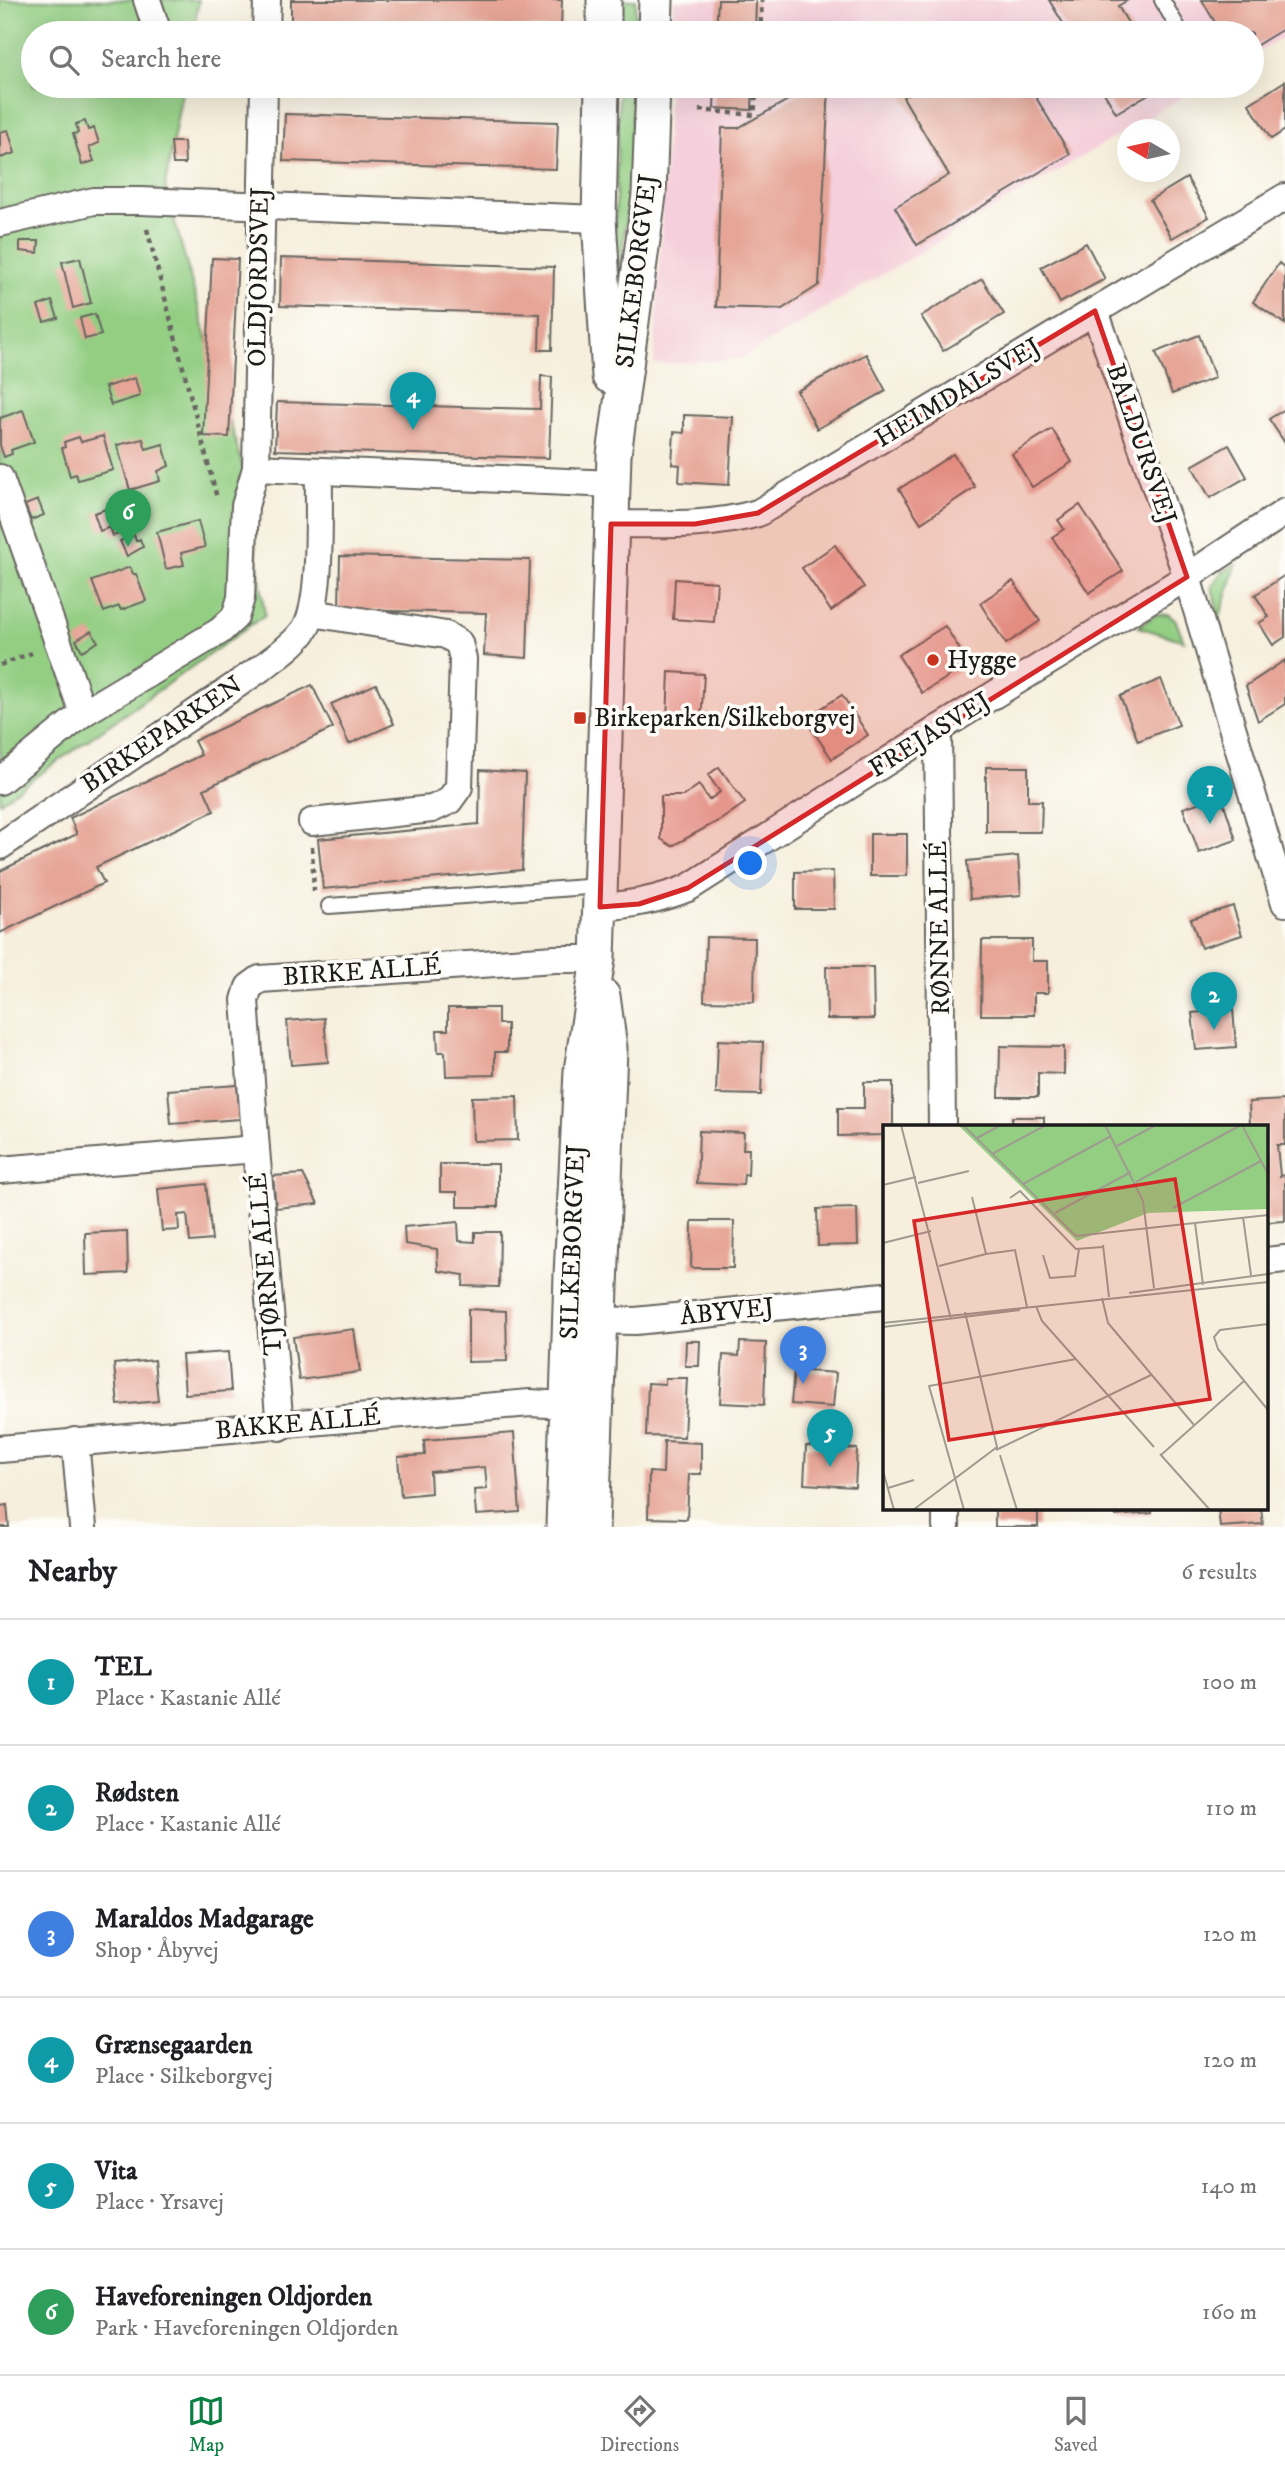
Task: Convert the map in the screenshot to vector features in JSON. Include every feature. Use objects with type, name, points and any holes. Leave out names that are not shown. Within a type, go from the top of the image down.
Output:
[{"type":"street","points":[[147,0],[154,21]]},
{"type":"street","points":[[266,21],[267,0]]},
{"type":"street","points":[[604,0],[604,21]]},
{"type":"street","points":[[655,21],[656,0]]},
{"type":"street","name":"OLDJORDSVEJ","points":[[83,713],[220,631],[235,617],[241,598],[245,506],[256,468],[264,98]]},
{"type":"street","name":"SILKEBORGVEJ","points":[[592,1527],[582,1406],[585,1320],[610,1048],[598,959],[613,470],[599,219],[603,98]]},
{"type":"street","name":"SILKEBORGVEJ","points":[[613,470],[649,195],[653,98]]},
{"type":"street","name":"HEIMDALSVEJ","points":[[611,524],[695,523],[734,520],[758,513],[1285,197]]},
{"type":"street","name":"SILKEBORGVEJ","points":[[0,223],[94,201],[599,219]]},
{"type":"street","name":"BALDURSVEJ","points":[[1095,311],[1187,577],[1285,902]]},
{"type":"street","points":[[256,468],[318,471],[613,470]]},
{"type":"street","name":"BIRKEPARKEN","points":[[0,846],[264,666],[297,639],[306,628],[316,597],[318,471]]},
{"type":"street","points":[[0,478],[83,713],[0,780]]},
{"type":"street","name":"FREJASVEJ","points":[[600,897],[639,904],[665,898],[688,888],[938,729],[1187,577],[1285,512]]},
{"type":"street","points":[[312,613],[446,635],[460,643],[463,659],[459,787],[456,794],[443,806],[432,809],[312,822]]},
{"type":"street","name":"RØNNE ALLÉ","points":[[938,729],[942,1125]]},
{"type":"street","name":"BIRKE ALLÉ","points":[[256,1149],[245,1000],[249,987],[260,979],[598,959]]},
{"type":"street","name":"TJØRNE ALLÉ","points":[[0,1170],[256,1149],[280,1426]]},
{"type":"street","name":"ÅBYVEJ","points":[[585,1320],[635,1321],[883,1296]]},
{"type":"street","name":"BAKKE ALLÉ","points":[[0,1449],[530,1403],[582,1406]]},
{"type":"street","name":"SILKEBORGVEJ","points":[[563,1527],[582,1406]]},
{"type":"street","points":[[75,1441],[83,1527]]},
{"type":"lane","points":[[1161,0],[1174,21]]},
{"type":"lane","points":[[329,906],[600,897]]},
{"type":"path","points":[[761,21],[762,0]]},
{"type":"path","points":[[699,110],[754,115],[756,98]]},
{"type":"path","points":[[140,201],[220,510]]},
{"type":"path","points":[[0,665],[58,642]]},
{"type":"highlighted area","points":[[1095,311],[1187,577],[688,888],[639,904],[600,907],[611,524],[695,524],[758,513]]},
{"type":"shaded area","points":[[674,0],[1285,0],[1285,36],[1264,49],[1264,21],[673,21]]},
{"type":"shaded area","points":[[668,98],[1181,98],[1145,119],[1117,119],[1117,136],[740,359],[654,364]]},
{"type":"green space","points":[[0,0],[199,0],[195,21],[21,21],[21,98],[181,98],[165,186],[246,479],[265,615],[0,802]]},
{"type":"green space","points":[[622,0],[636,0],[635,21],[621,21]]},
{"type":"green space","points":[[619,98],[633,98],[630,189],[619,274],[614,273]]},
{"type":"green space","points":[[1237,563],[1219,619],[1212,586],[1220,574]]},
{"type":"green space","points":[[1168,614],[1175,619],[1184,641],[1138,627],[1155,615]]},
{"type":"building","points":[[291,0],[562,0],[561,21],[291,21]]},
{"type":"building","points":[[718,0],[756,0],[755,21],[717,21]]},
{"type":"building","points":[[1049,0],[1128,0],[1118,6],[1127,21],[1062,21]]},
{"type":"building","points":[[1202,0],[1285,0],[1285,28],[1264,41],[1264,21],[1214,21]]},
{"type":"building","points":[[1285,81],[1285,130],[1271,139],[1249,104],[1264,98],[1264,94]]},
{"type":"building","points":[[714,98],[752,98],[752,110],[714,108]]},
{"type":"building","points":[[792,98],[828,98],[819,285],[782,309],[716,307],[722,128],[738,128]]},
{"type":"building","points":[[904,98],[1036,98],[1070,154],[917,245],[895,207],[949,175]]},
{"type":"building","points":[[1107,98],[1142,98],[1116,113]]},
{"type":"building","points":[[285,114],[558,122],[556,169],[283,161]]},
{"type":"building","points":[[85,121],[88,130],[94,128],[99,143],[89,147],[94,161],[82,165],[73,134],[78,133],[76,124]]},
{"type":"building","points":[[8,130],[15,153],[0,158],[0,132]]},
{"type":"building","points":[[171,142],[184,142],[185,164],[173,164]]},
{"type":"building","points":[[1187,178],[1209,217],[1172,238],[1150,200]]},
{"type":"building","points":[[20,241],[39,241],[38,253],[20,251]]},
{"type":"building","points":[[1086,243],[1105,279],[1060,303],[1041,267]]},
{"type":"building","points":[[80,258],[91,303],[73,308],[62,262]]},
{"type":"building","points":[[212,258],[238,259],[229,437],[203,436]]},
{"type":"building","points":[[281,258],[554,267],[552,350],[539,350],[540,314],[280,306]]},
{"type":"building","points":[[1279,263],[1285,268],[1285,324],[1253,302]]},
{"type":"building","points":[[982,279],[1004,314],[943,351],[921,316]]},
{"type":"building","points":[[52,301],[58,318],[44,322],[38,306]]},
{"type":"building","points":[[95,314],[101,335],[85,339],[80,318]]},
{"type":"building","points":[[1199,335],[1215,378],[1172,394],[1156,352]]},
{"type":"building","points":[[866,354],[886,391],[817,429],[797,391]]},
{"type":"building","points":[[541,376],[552,377],[549,458],[275,450],[277,402],[540,409]]},
{"type":"building","points":[[135,378],[140,396],[111,405],[105,387]]},
{"type":"building","points":[[1285,409],[1285,443],[1269,419]]},
{"type":"building","points":[[23,410],[34,442],[11,450],[12,454],[4,457],[0,445],[0,418]]},
{"type":"building","points":[[684,415],[733,417],[729,485],[679,482],[680,465],[672,464],[674,432],[684,433]]},
{"type":"building","points":[[1052,429],[1072,462],[1032,487],[1012,454]]},
{"type":"building","points":[[103,436],[113,470],[78,480],[76,474],[70,476],[62,448],[65,447],[64,442],[79,437],[81,442]]},
{"type":"building","points":[[143,439],[146,449],[163,444],[169,466],[158,471],[160,481],[130,490],[117,445]]},
{"type":"building","points":[[1229,445],[1247,477],[1210,498],[1192,466]]},
{"type":"building","points":[[953,454],[975,487],[921,523],[899,489]]},
{"type":"building","points":[[38,500],[44,515],[31,520],[25,505]]},
{"type":"building","points":[[124,503],[133,529],[113,536],[110,527],[100,531],[94,513]]},
{"type":"building","points":[[1080,505],[1123,571],[1089,593],[1052,537],[1064,529],[1058,520]]},
{"type":"building","points":[[198,521],[205,547],[181,553],[184,565],[166,569],[157,532]]},
{"type":"building","points":[[134,535],[136,541],[140,539],[143,547],[127,556],[120,541]]},
{"type":"building","points":[[835,545],[864,587],[831,611],[802,568]]},
{"type":"building","points":[[340,556],[530,560],[527,658],[484,655],[486,613],[339,610]]},
{"type":"building","points":[[130,567],[133,574],[136,574],[146,601],[121,610],[119,606],[104,612],[92,581]]},
{"type":"building","points":[[1285,575],[1285,637],[1273,645],[1259,623],[1269,617],[1255,595]]},
{"type":"building","points":[[675,579],[717,582],[714,622],[673,619]]},
{"type":"building","points":[[1013,581],[1040,621],[1006,644],[980,603]]},
{"type":"building","name":"Hygge","points":[[945,626],[969,664],[922,693],[898,655]]},
{"type":"building","points":[[91,631],[98,642],[82,651],[76,640]]},
{"type":"building","points":[[1285,660],[1285,704],[1258,721],[1246,686]]},
{"type":"building","points":[[669,672],[704,674],[701,722],[667,721]]},
{"type":"building","points":[[1161,679],[1179,725],[1138,741],[1120,696]]},
{"type":"building","points":[[376,684],[394,724],[349,744],[331,704]]},
{"type":"building","points":[[312,685],[333,728],[204,789],[214,811],[96,867],[104,883],[0,933],[0,871],[77,834],[70,818],[201,755],[194,741]]},
{"type":"building","points":[[842,695],[868,735],[832,759],[805,719]]},
{"type":"building","points":[[719,767],[745,803],[722,819],[672,846],[661,839],[661,796],[683,796],[699,785],[709,800],[720,792],[708,775]]},
{"type":"building","points":[[986,767],[1028,767],[1028,801],[1042,801],[1041,832],[986,832]]},
{"type":"building","points":[[480,770],[525,773],[522,870],[323,889],[318,839],[479,824]]},
{"type":"building","points":[[1221,795],[1236,840],[1199,853],[1183,808]]},
{"type":"building","points":[[870,834],[907,834],[907,876],[870,876]]},
{"type":"building","points":[[1018,856],[1021,895],[970,899],[967,861]]},
{"type":"building","points":[[833,871],[834,909],[795,909],[795,872]]},
{"type":"building","points":[[1233,906],[1242,935],[1201,948],[1191,919]]},
{"type":"building","points":[[706,937],[755,938],[754,1002],[704,1001]]},
{"type":"building","points":[[982,940],[1032,940],[1032,961],[1048,961],[1048,993],[1034,993],[1034,1015],[981,1015]]},
{"type":"building","points":[[826,967],[873,967],[874,1019],[827,1019]]},
{"type":"building","points":[[448,1008],[498,1008],[498,1024],[507,1024],[507,1052],[495,1052],[495,1075],[446,1076],[445,1052],[438,1052],[437,1030],[448,1030]]},
{"type":"building","points":[[1233,1009],[1236,1047],[1196,1050],[1192,1013]]},
{"type":"building","points":[[324,1018],[328,1062],[291,1065],[287,1021]]},
{"type":"building","points":[[718,1040],[763,1042],[761,1095],[716,1094]]},
{"type":"building","points":[[1000,1046],[1064,1047],[1064,1074],[1038,1073],[1038,1097],[999,1097]]},
{"type":"building","points":[[864,1082],[893,1082],[893,1125],[883,1125],[883,1135],[838,1136],[838,1108],[864,1108]]},
{"type":"building","points":[[237,1085],[240,1119],[171,1124],[168,1090]]},
{"type":"building","points":[[517,1096],[518,1140],[473,1141],[472,1097]]},
{"type":"building","points":[[1285,1100],[1285,1145],[1277,1145],[1280,1176],[1285,1175],[1285,1221],[1268,1222],[1268,1125],[1250,1125],[1249,1102]]},
{"type":"building","points":[[1012,1117],[1044,1117],[1044,1125],[1012,1125]]},
{"type":"building","points":[[699,1131],[744,1133],[743,1149],[749,1149],[748,1175],[744,1174],[743,1185],[697,1183]]},
{"type":"building","points":[[440,1164],[498,1164],[498,1207],[457,1207],[457,1192],[440,1192]]},
{"type":"building","points":[[303,1174],[318,1204],[276,1208],[273,1176]]},
{"type":"building","points":[[206,1184],[212,1240],[190,1242],[187,1214],[178,1215],[179,1230],[162,1231],[158,1189]]},
{"type":"building","points":[[857,1208],[858,1245],[818,1246],[817,1209]]},
{"type":"building","points":[[692,1221],[734,1221],[733,1268],[691,1268]]},
{"type":"building","points":[[458,1222],[459,1241],[475,1242],[475,1232],[500,1232],[499,1287],[463,1286],[464,1275],[438,1271],[437,1249],[405,1244],[404,1227]]},
{"type":"building","points":[[127,1231],[128,1273],[86,1275],[85,1233]]},
{"type":"building","points":[[468,1309],[506,1311],[507,1361],[468,1362]]},
{"type":"building","points":[[354,1329],[360,1372],[299,1380],[293,1337]]},
{"type":"building","points":[[686,1341],[700,1341],[699,1366],[685,1366]]},
{"type":"building","points":[[740,1342],[766,1343],[764,1405],[720,1403],[723,1355],[739,1356]]},
{"type":"building","points":[[228,1352],[231,1391],[185,1394],[182,1355]]},
{"type":"building","points":[[154,1360],[158,1401],[118,1405],[114,1364]]},
{"type":"building","points":[[794,1370],[836,1373],[833,1407],[791,1404]]},
{"type":"building","points":[[665,1378],[687,1378],[684,1437],[646,1436],[648,1383],[665,1384]]},
{"type":"building","points":[[514,1433],[520,1512],[476,1515],[474,1490],[487,1489],[485,1467],[430,1472],[431,1493],[401,1496],[398,1457],[425,1455],[424,1440]]},
{"type":"building","points":[[664,1441],[701,1443],[701,1474],[689,1474],[687,1519],[648,1518],[649,1472],[663,1473]]},
{"type":"building","points":[[806,1446],[857,1449],[855,1487],[804,1484]]},
{"type":"building","points":[[7,1505],[9,1527],[0,1527],[0,1506]]},
{"type":"building","points":[[995,1510],[1038,1510],[1038,1527],[995,1527]]},
{"type":"building","points":[[1115,1510],[1152,1510],[1152,1513],[1116,1516]]},
{"type":"building","points":[[1218,1510],[1261,1510],[1263,1524],[1220,1527]]},
{"type":"place","name":"Grænsegaarden","points":[[413,430]]},
{"type":"place","name":"Haveforeningen Oldjorden","points":[[128,547]]},
{"type":"place","name":"Hygge","points":[[933,660]]},
{"type":"place","name":"Birkeparken/Silkeborgvej","points":[[580,718]]},
{"type":"place","name":"TEL","points":[[1210,824]]},
{"type":"place","name":"Rødsten","points":[[1214,1030]]},
{"type":"place","name":"Maraldos Madgarage","points":[[803,1384]]},
{"type":"place","name":"Vita","points":[[830,1467]]}]
